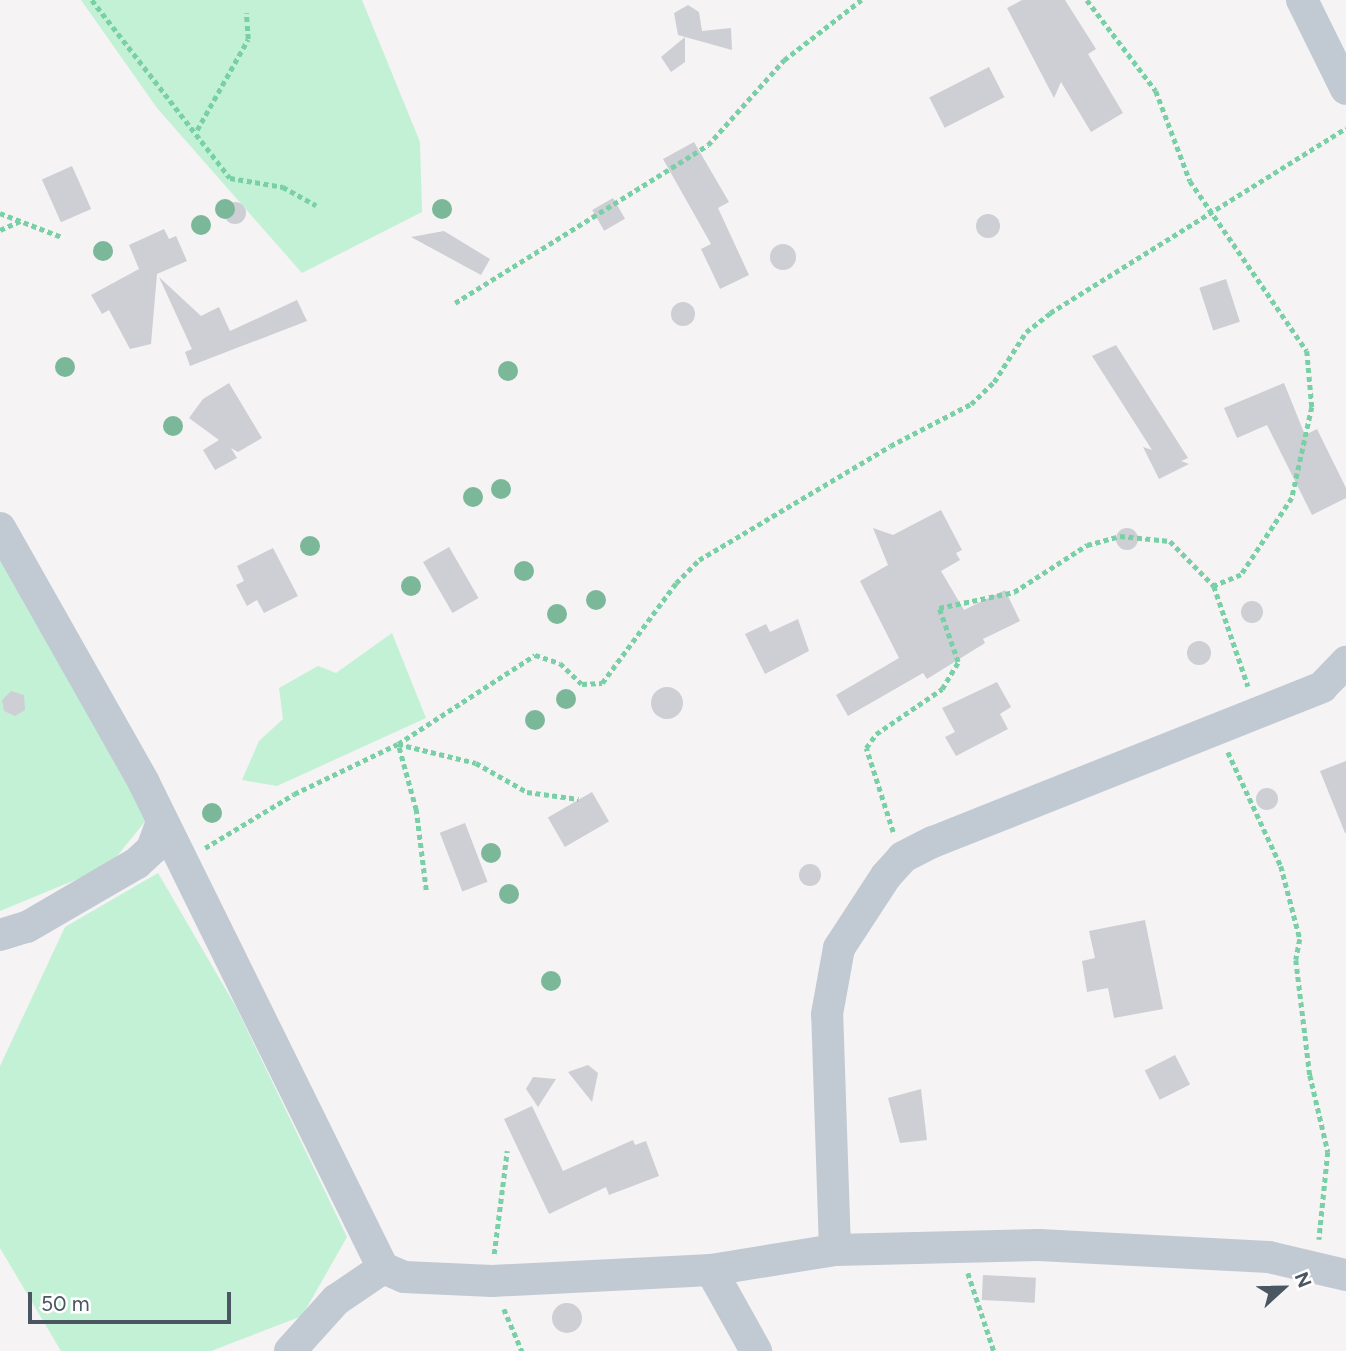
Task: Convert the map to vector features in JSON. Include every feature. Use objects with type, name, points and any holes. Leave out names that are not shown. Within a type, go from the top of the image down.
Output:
[{"type":"street","points":[[1302,0],[1346,89]]},
{"type":"street","points":[[0,528],[162,821],[181,863],[226,943],[383,1268],[404,1277],[492,1281],[711,1270],[835,1250],[966,1249],[1039,1245],[1184,1251],[1312,1264],[1346,1275]]},
{"type":"street","points":[[835,1250],[827,1014],[839,948],[861,906],[903,857],[1322,687],[1346,662]]},
{"type":"street","points":[[0,935],[27,927],[137,863],[152,849],[162,821]]},
{"type":"street","points":[[290,1351],[336,1300],[383,1268]]},
{"type":"street","points":[[711,1270],[756,1351]]},
{"type":"path","points":[[92,0],[197,130],[230,178],[283,187],[316,205]]},
{"type":"path","points":[[455,303],[708,145],[784,60],[861,0]]},
{"type":"path","points":[[1087,0],[1156,91],[1191,181],[1211,215],[1307,351],[1312,407],[1292,498],[1241,575],[1214,586]]},
{"type":"path","points":[[197,130],[248,39],[246,13]]},
{"type":"path","points":[[181,863],[294,794],[398,744],[535,655],[561,663],[582,684],[602,683],[676,583],[699,560],[890,446],[971,404],[994,382],[1026,332],[1049,313],[1211,215],[1346,128]]},
{"type":"path","points":[[0,213],[23,219],[62,237]]},
{"type":"path","points":[[0,230],[23,219]]},
{"type":"path","points":[[903,857],[866,748],[876,734],[942,689],[958,662],[939,608],[1014,592],[1087,545],[1120,536],[1170,541],[1214,586],[1248,689],[1230,726],[1281,866],[1300,939],[1296,960],[1310,1075],[1328,1152],[1321,1236],[1312,1264]]},
{"type":"path","points":[[398,744],[475,763],[527,792],[579,799]]},
{"type":"path","points":[[398,744],[416,810],[426,890]]},
{"type":"path","points":[[508,1151],[492,1281],[522,1351]]},
{"type":"path","points":[[966,1249],[964,1259],[994,1351]]},
{"type":"green space","points":[[81,0],[362,0],[420,142],[422,212],[302,273],[157,108]]},
{"type":"green space","points":[[0,554],[156,808],[109,866],[0,911]]},
{"type":"green space","points":[[392,633],[426,718],[277,786],[242,780],[259,741],[283,719],[279,688],[318,666],[336,673]]},
{"type":"green space","points":[[158,873],[236,1007],[347,1237],[302,1316],[211,1351],[61,1351],[0,1248],[0,1066],[65,927]]},
{"type":"building","points":[[1022,0],[1065,0],[1096,49],[1088,54],[1123,113],[1091,132],[1061,82],[1054,98],[1007,8]]},
{"type":"building","points":[[688,5],[699,12],[702,31],[731,28],[732,50],[678,35],[674,13]]},
{"type":"building","points":[[685,37],[685,62],[671,72],[661,57]]},
{"type":"building","points":[[989,67],[1004,97],[945,128],[929,97]]},
{"type":"building","points":[[694,142],[729,202],[718,208],[749,275],[720,289],[701,249],[711,244],[663,159]]},
{"type":"building","points":[[72,166],[91,209],[61,222],[42,179]]},
{"type":"building","points":[[613,198],[625,219],[604,231],[592,210]]},
{"type":"building","points":[[235,202],[243,205],[246,213],[243,221],[235,224],[227,221],[224,213],[227,205]]},
{"type":"building","points":[[988,214],[996,218],[1000,226],[996,234],[988,238],[980,234],[976,226],[980,218]]},
{"type":"building","points":[[164,229],[169,239],[176,236],[187,261],[157,274],[151,344],[130,349],[109,310],[102,314],[91,295],[139,269],[129,245]]},
{"type":"building","points":[[444,231],[490,259],[481,275],[411,237]]},
{"type":"building","points":[[783,244],[792,248],[796,257],[792,266],[783,270],[774,266],[770,257],[774,248]]},
{"type":"building","points":[[159,277],[201,316],[219,307],[230,331],[297,300],[307,321],[190,366],[185,352],[192,349]]},
{"type":"building","points":[[1226,279],[1240,322],[1213,330],[1199,288]]},
{"type":"building","points":[[683,302],[694,309],[695,314],[688,325],[683,326],[672,319],[671,314],[678,303]]},
{"type":"building","points":[[1116,345],[1188,458],[1181,461],[1189,464],[1159,479],[1143,447],[1152,450],[1092,356]]},
{"type":"building","points":[[229,383],[262,438],[238,452],[231,448],[237,458],[215,470],[203,450],[219,440],[189,418],[203,399]]},
{"type":"building","points":[[1284,383],[1305,435],[1317,429],[1346,488],[1346,498],[1312,515],[1267,425],[1237,438],[1224,408]]},
{"type":"building","points":[[941,510],[962,550],[956,553],[960,560],[941,571],[964,610],[1005,590],[1020,621],[983,639],[985,643],[927,679],[923,673],[848,716],[836,695],[899,658],[860,581],[888,565],[873,528],[893,535]]},
{"type":"building","points":[[1127,528],[1135,531],[1138,539],[1135,547],[1127,550],[1119,547],[1116,539],[1119,531]]},
{"type":"building","points":[[449,547],[479,598],[453,613],[423,562]]},
{"type":"building","points":[[273,548],[298,596],[264,613],[257,600],[247,606],[236,585],[244,581],[237,566]]},
{"type":"building","points":[[1252,601],[1260,604],[1263,612],[1260,620],[1252,623],[1244,620],[1241,612],[1244,604]]},
{"type":"building","points":[[798,619],[809,651],[765,674],[745,634],[766,624],[770,632]]},
{"type":"building","points":[[1199,641],[1210,648],[1211,653],[1204,664],[1199,665],[1188,658],[1187,653],[1194,642]]},
{"type":"building","points":[[997,682],[1011,707],[1000,714],[1008,729],[956,756],[945,737],[955,732],[942,708]]},
{"type":"building","points":[[667,687],[678,692],[683,703],[678,714],[667,719],[656,714],[651,703],[656,692]]},
{"type":"building","points":[[11,691],[24,695],[25,710],[15,716],[4,711],[2,700]]},
{"type":"building","points":[[1346,761],[1346,833],[1345,833],[1320,771]]},
{"type":"building","points":[[1267,788],[1275,791],[1278,799],[1275,807],[1267,810],[1259,807],[1256,799],[1259,791]]},
{"type":"building","points":[[592,792],[609,821],[565,847],[548,818]]},
{"type":"building","points":[[465,823],[488,882],[462,891],[440,833]]},
{"type":"building","points":[[810,864],[818,867],[821,875],[818,883],[810,886],[802,883],[799,875],[802,867]]},
{"type":"building","points":[[1145,920],[1163,1009],[1114,1018],[1108,988],[1087,992],[1082,961],[1095,958],[1089,931]]},
{"type":"building","points":[[1175,1055],[1190,1084],[1160,1100],[1145,1070]]},
{"type":"building","points":[[588,1065],[598,1073],[592,1102],[568,1072]]},
{"type":"building","points":[[533,1077],[556,1079],[538,1107],[526,1089]]},
{"type":"building","points":[[921,1089],[927,1140],[900,1143],[888,1098]]},
{"type":"building","points":[[532,1106],[563,1171],[633,1140],[635,1145],[646,1141],[659,1176],[609,1195],[606,1187],[549,1214],[504,1119]]},
{"type":"building","points":[[983,1275],[1036,1278],[1035,1303],[982,1300]]},
{"type":"building","points":[[567,1303],[578,1307],[582,1318],[578,1329],[567,1333],[556,1329],[552,1318],[556,1307]]}]
